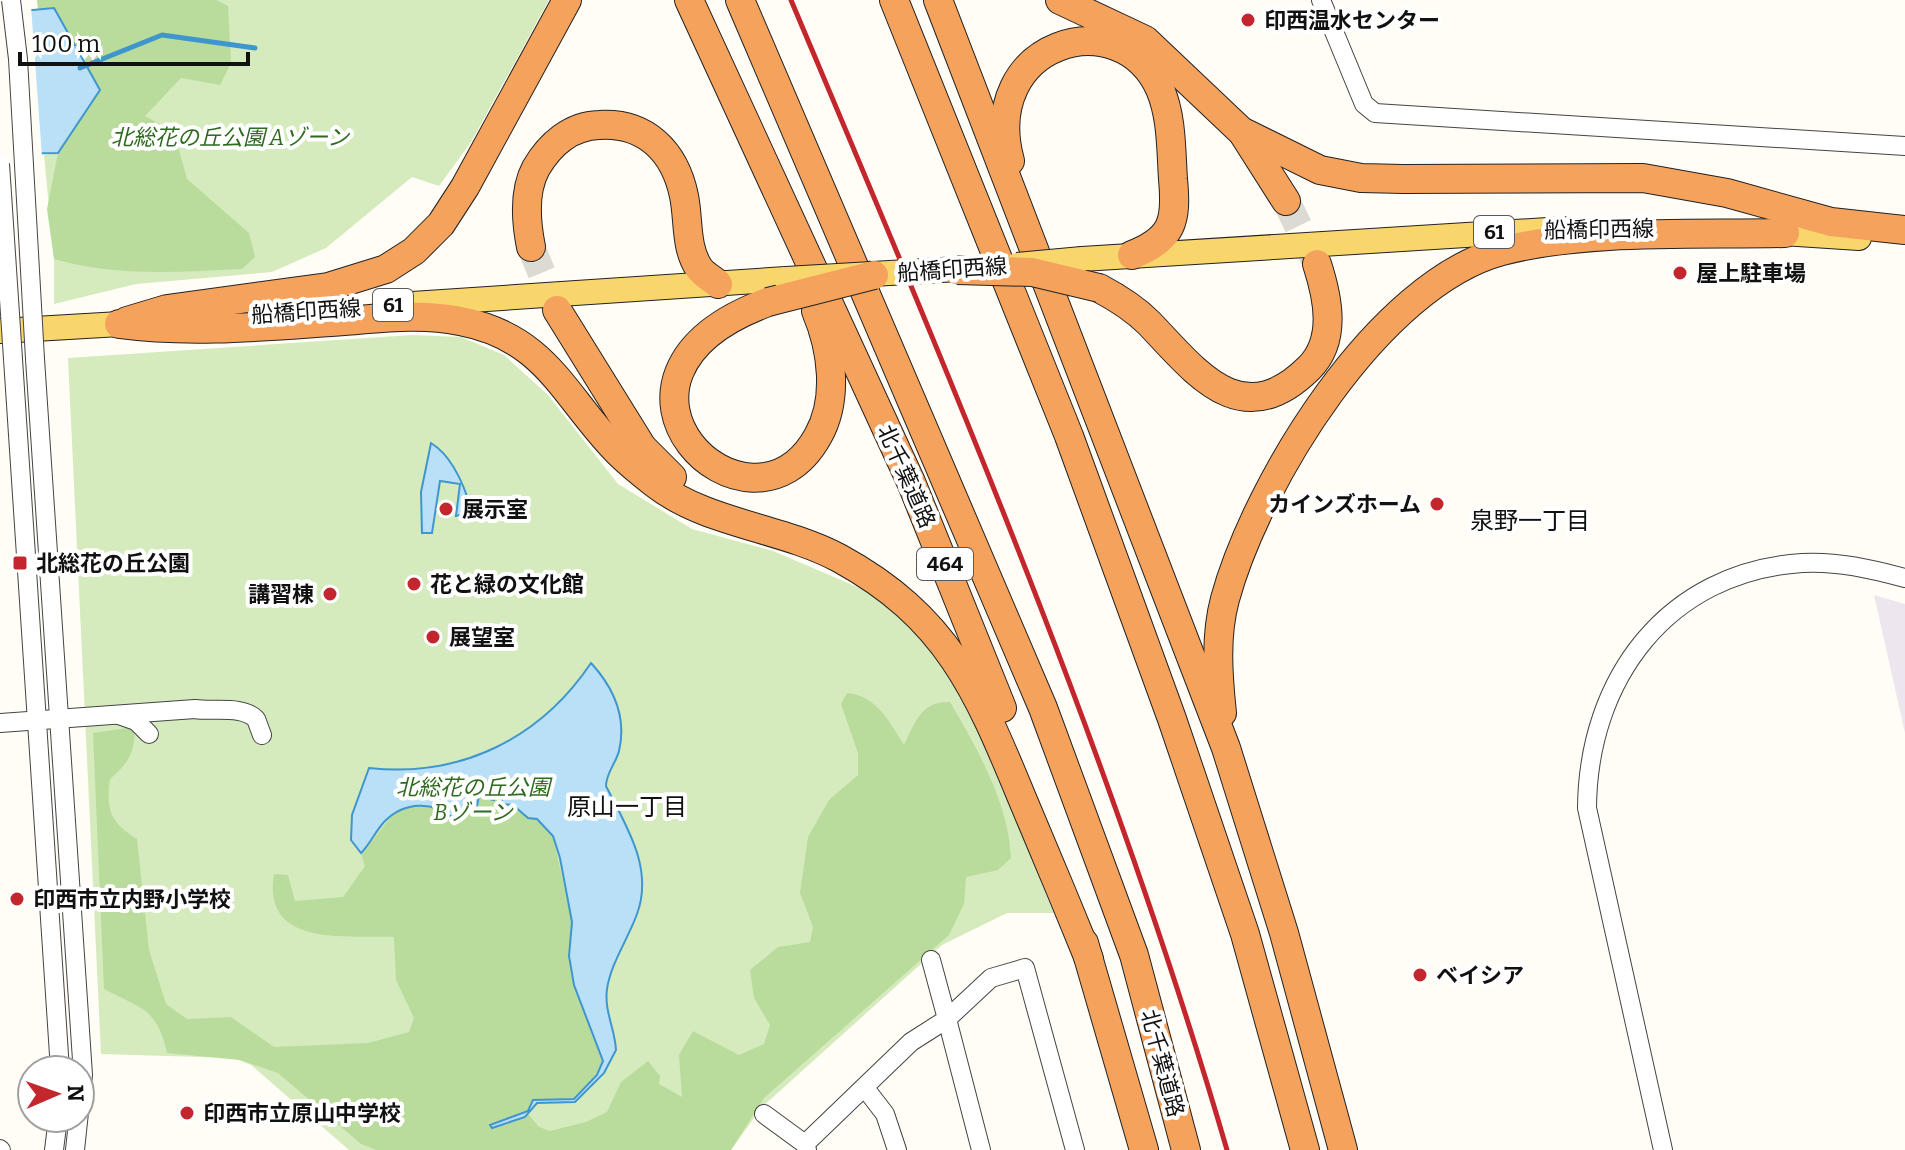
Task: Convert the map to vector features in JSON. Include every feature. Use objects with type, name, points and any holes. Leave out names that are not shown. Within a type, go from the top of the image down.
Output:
[{"type":"highway","points":[[119,324],[167,309],[344,283],[386,269],[414,251],[441,224],[465,187],[567,0]]},
{"type":"highway","name":"北千葉道路","points":[[689,0],[917,497],[1011,731],[1089,959],[1144,1150]]},
{"type":"highway","name":"北千葉道路","points":[[740,0],[1043,708],[1134,955],[1186,1150]]},
{"type":"highway","points":[[894,0],[1069,436],[1172,719],[1245,934],[1305,1150]]},
{"type":"highway","points":[[938,0],[1226,748],[1284,933],[1343,1150]]},
{"type":"highway","points":[[1060,0],[1145,40],[1241,131],[1286,201]]},
{"type":"highway","points":[[707,41],[712,71],[824,330],[830,368],[826,422],[811,450],[773,475],[743,478],[713,467],[691,448],[679,429],[676,384],[685,358],[704,335],[733,315],[768,302],[874,275]]},
{"type":"highway","points":[[1102,427],[1087,370],[1016,184],[1005,145],[1005,109],[1016,79],[1033,60],[1057,46],[1079,41],[1103,42],[1120,48],[1145,65],[1160,89],[1169,120],[1176,210],[1167,234],[1153,247],[1132,255]]},
{"type":"highway","points":[[531,247],[529,195],[533,174],[543,155],[573,130],[610,124],[653,137],[666,152],[685,197],[691,250],[700,270],[718,284]]},
{"type":"highway","points":[[1241,131],[1320,170],[1361,178],[1643,178],[1727,193],[1831,222],[1905,230]]},
{"type":"highway","points":[[1226,748],[1218,643],[1224,601],[1240,553],[1269,493],[1342,374],[1408,303],[1443,277],[1499,251],[1547,242],[1785,233]]},
{"type":"highway","points":[[957,270],[1032,272],[1099,288],[1124,301],[1148,322],[1196,375],[1227,394],[1247,397],[1271,393],[1295,382],[1316,361],[1327,335],[1328,308],[1317,264]]},
{"type":"highway","points":[[557,310],[642,447],[666,473],[691,491],[759,526]]},
{"type":"highway","points":[[119,324],[169,330],[442,318],[489,327],[528,348],[548,365],[614,449],[661,488],[697,506],[807,543],[867,575],[907,603],[952,653],[983,703],[1089,959]]},
{"type":"main road","name":"船橋印西線","points":[[0,331],[1593,227],[1785,233],[1905,243]]},
{"type":"street","points":[[11,0],[18,59],[83,1075],[75,1150]]},
{"type":"street","points":[[1321,0],[1364,104],[1375,113],[1905,146]]},
{"type":"street","points":[[0,164],[59,1054]]},
{"type":"street","points":[[1663,1150],[1587,808],[1587,766],[1608,695],[1650,634],[1680,607],[1739,576],[1769,567],[1835,564],[1905,578]]},
{"type":"street","points":[[0,723],[195,709],[215,712],[240,710],[256,719],[262,735]]},
{"type":"street","points":[[116,714],[136,721],[149,734]]},
{"type":"street","points":[[931,960],[981,1150]]},
{"type":"street","points":[[764,1114],[806,1147],[911,1042],[947,1019],[991,978],[1025,968],[1075,1150]]},
{"type":"street","points":[[865,1088],[885,1114],[897,1150]]},
{"type":"shaded area","points":[[1874,595],[1905,604],[1905,733]]},
{"type":"green space","points":[[37,0],[216,0],[228,6],[231,63],[220,85],[181,78],[145,116],[174,132],[187,179],[249,233],[255,257],[242,269],[124,271],[54,259],[47,209],[58,153],[100,90],[54,9],[38,10]]},
{"type":"green space","name":"北総花の丘公園 Aゾーン","points":[[47,0],[549,0],[471,142],[439,186],[412,177],[326,248],[272,272],[136,284],[54,304],[54,259],[44,155],[58,153]]},
{"type":"green space","name":"北総花の丘公園 Bゾーン","points":[[412,335],[461,337],[504,355],[548,395],[618,484],[692,529],[773,551],[876,595],[913,628],[964,694],[1054,913],[1007,913],[942,945],[762,1107],[731,1150],[349,1150],[251,1065],[234,1058],[101,1054],[68,358]]},
{"type":"green space","points":[[847,693],[874,704],[904,745],[926,709],[950,702],[981,757],[998,797],[1011,858],[998,870],[966,877],[964,904],[949,935],[764,1098],[731,1150],[376,1150],[361,1144],[278,1073],[240,1060],[167,1053],[153,1018],[138,1006],[104,989],[93,733],[134,727],[130,756],[110,779],[110,807],[121,827],[137,839],[149,950],[166,1004],[187,1019],[231,1017],[274,1047],[368,1043],[409,1032],[414,1018],[396,980],[394,937],[331,936],[294,926],[281,915],[274,898],[274,874],[288,875],[295,901],[343,897],[365,866],[361,853],[387,821],[403,808],[428,806],[447,810],[449,816],[463,810],[467,804],[469,810],[477,806],[479,796],[494,800],[496,796],[504,796],[501,801],[537,819],[553,836],[572,922],[569,956],[574,985],[603,1060],[597,1075],[574,1099],[536,1099],[528,1111],[491,1125],[492,1128],[529,1115],[539,1127],[550,1131],[586,1122],[607,1112],[621,1082],[648,1061],[660,1076],[659,1084],[682,1097],[679,1055],[693,1031],[739,1055],[764,1044],[770,1025],[754,998],[750,970],[778,947],[810,942],[813,927],[800,893],[808,837],[829,800],[858,775],[858,753],[841,704]]},
{"type":"water","points":[[54,8],[100,90],[58,153],[0,154],[0,13]]},
{"type":"water","points":[[431,443],[457,473],[472,512],[456,516],[460,484],[440,481],[432,533],[422,533],[421,492]]},
{"type":"water","points":[[591,663],[612,692],[619,715],[619,751],[606,786],[629,832],[642,880],[637,914],[612,970],[607,989],[616,1050],[604,1073],[575,1102],[537,1103],[525,1117],[492,1128],[490,1125],[528,1111],[533,1100],[574,1099],[597,1075],[603,1061],[574,985],[569,956],[572,922],[553,836],[537,819],[528,818],[513,805],[501,804],[503,796],[496,796],[494,800],[479,796],[477,806],[469,810],[467,804],[453,818],[429,806],[401,810],[384,822],[361,853],[351,840],[352,815],[369,768],[435,766],[495,748],[548,713],[571,690]]},
{"type":"pier","points":[[31,6],[42,157],[0,158],[0,9]]},
{"type":"waterway","points":[[80,68],[162,35],[255,48]]},
{"type":"tunnel","points":[[1286,201],[1317,264]]},
{"type":"tunnel","points":[[531,247],[557,310]]},
{"type":"railway","points":[[791,0],[1026,569],[1133,857],[1227,1150]]},
{"type":"place","name":"印西温水センター","points":[[1248,20]]},
{"type":"place","name":"屋上駐車場","points":[[1680,273]]},
{"type":"place","name":"カインズホーム","points":[[1437,504]]},
{"type":"place","name":"展示室","points":[[446,509]]},
{"type":"place","name":"北総花の丘公園","points":[[20,563]]},
{"type":"place","name":"花と緑の文化館","points":[[414,584]]},
{"type":"place","name":"講習棟","points":[[330,594]]},
{"type":"place","name":"展望室","points":[[433,637]]},
{"type":"place","name":"印西市立内野小学校","points":[[17,899]]},
{"type":"place","name":"ベイシア","points":[[1420,975]]},
{"type":"place","name":"印西市立原山中学校","points":[[187,1113]]},
{"type":"district","name":"泉野一丁目","points":[[1530,521]]},
{"type":"district","name":"原山一丁目","points":[[627,807]]}]
